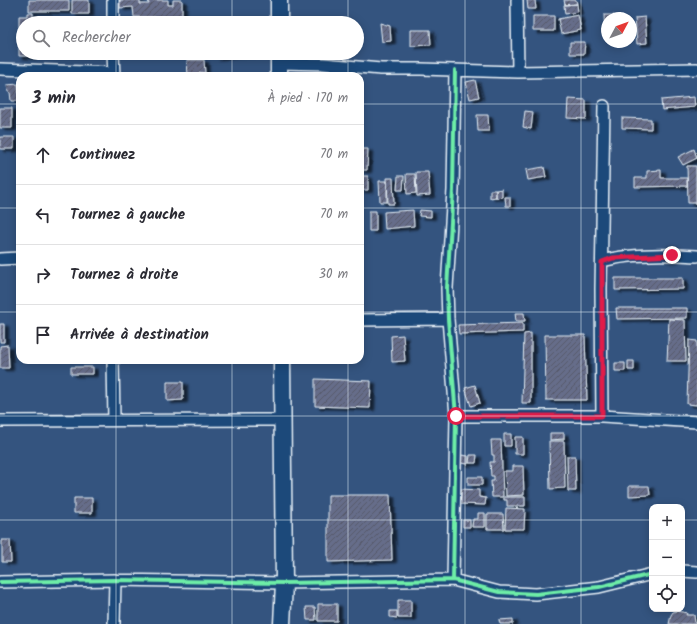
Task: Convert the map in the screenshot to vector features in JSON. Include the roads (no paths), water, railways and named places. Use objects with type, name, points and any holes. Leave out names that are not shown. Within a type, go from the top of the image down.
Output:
[{"type":"street","points":[[113,0],[113,16]]},
{"type":"street","points":[[279,0],[279,16]]},
{"type":"street","points":[[517,0],[518,72]]},
{"type":"street","points":[[113,60],[114,72]]},
{"type":"street","points":[[279,64],[323,64],[381,69],[518,72],[697,69]]},
{"type":"street","points":[[0,69],[57,72]]},
{"type":"street","points":[[453,580],[456,416],[447,288],[453,190],[455,70]]},
{"type":"street","points":[[602,416],[604,106]]},
{"type":"street","points":[[602,262],[613,258],[632,256],[697,256]]},
{"type":"street","points":[[0,259],[16,258]]},
{"type":"street","points":[[364,320],[448,319]]},
{"type":"street","points":[[113,364],[114,420]]},
{"type":"street","points":[[282,364],[284,583],[282,624]]},
{"type":"street","points":[[456,416],[602,416],[697,422]]},
{"type":"street","points":[[0,421],[282,420]]},
{"type":"street","points":[[685,571],[697,572]]},
{"type":"street","points":[[0,582],[115,580],[284,583],[453,580],[499,592],[536,594],[599,587],[649,575]]},
{"type":"street","points":[[114,624],[115,580]]}]
